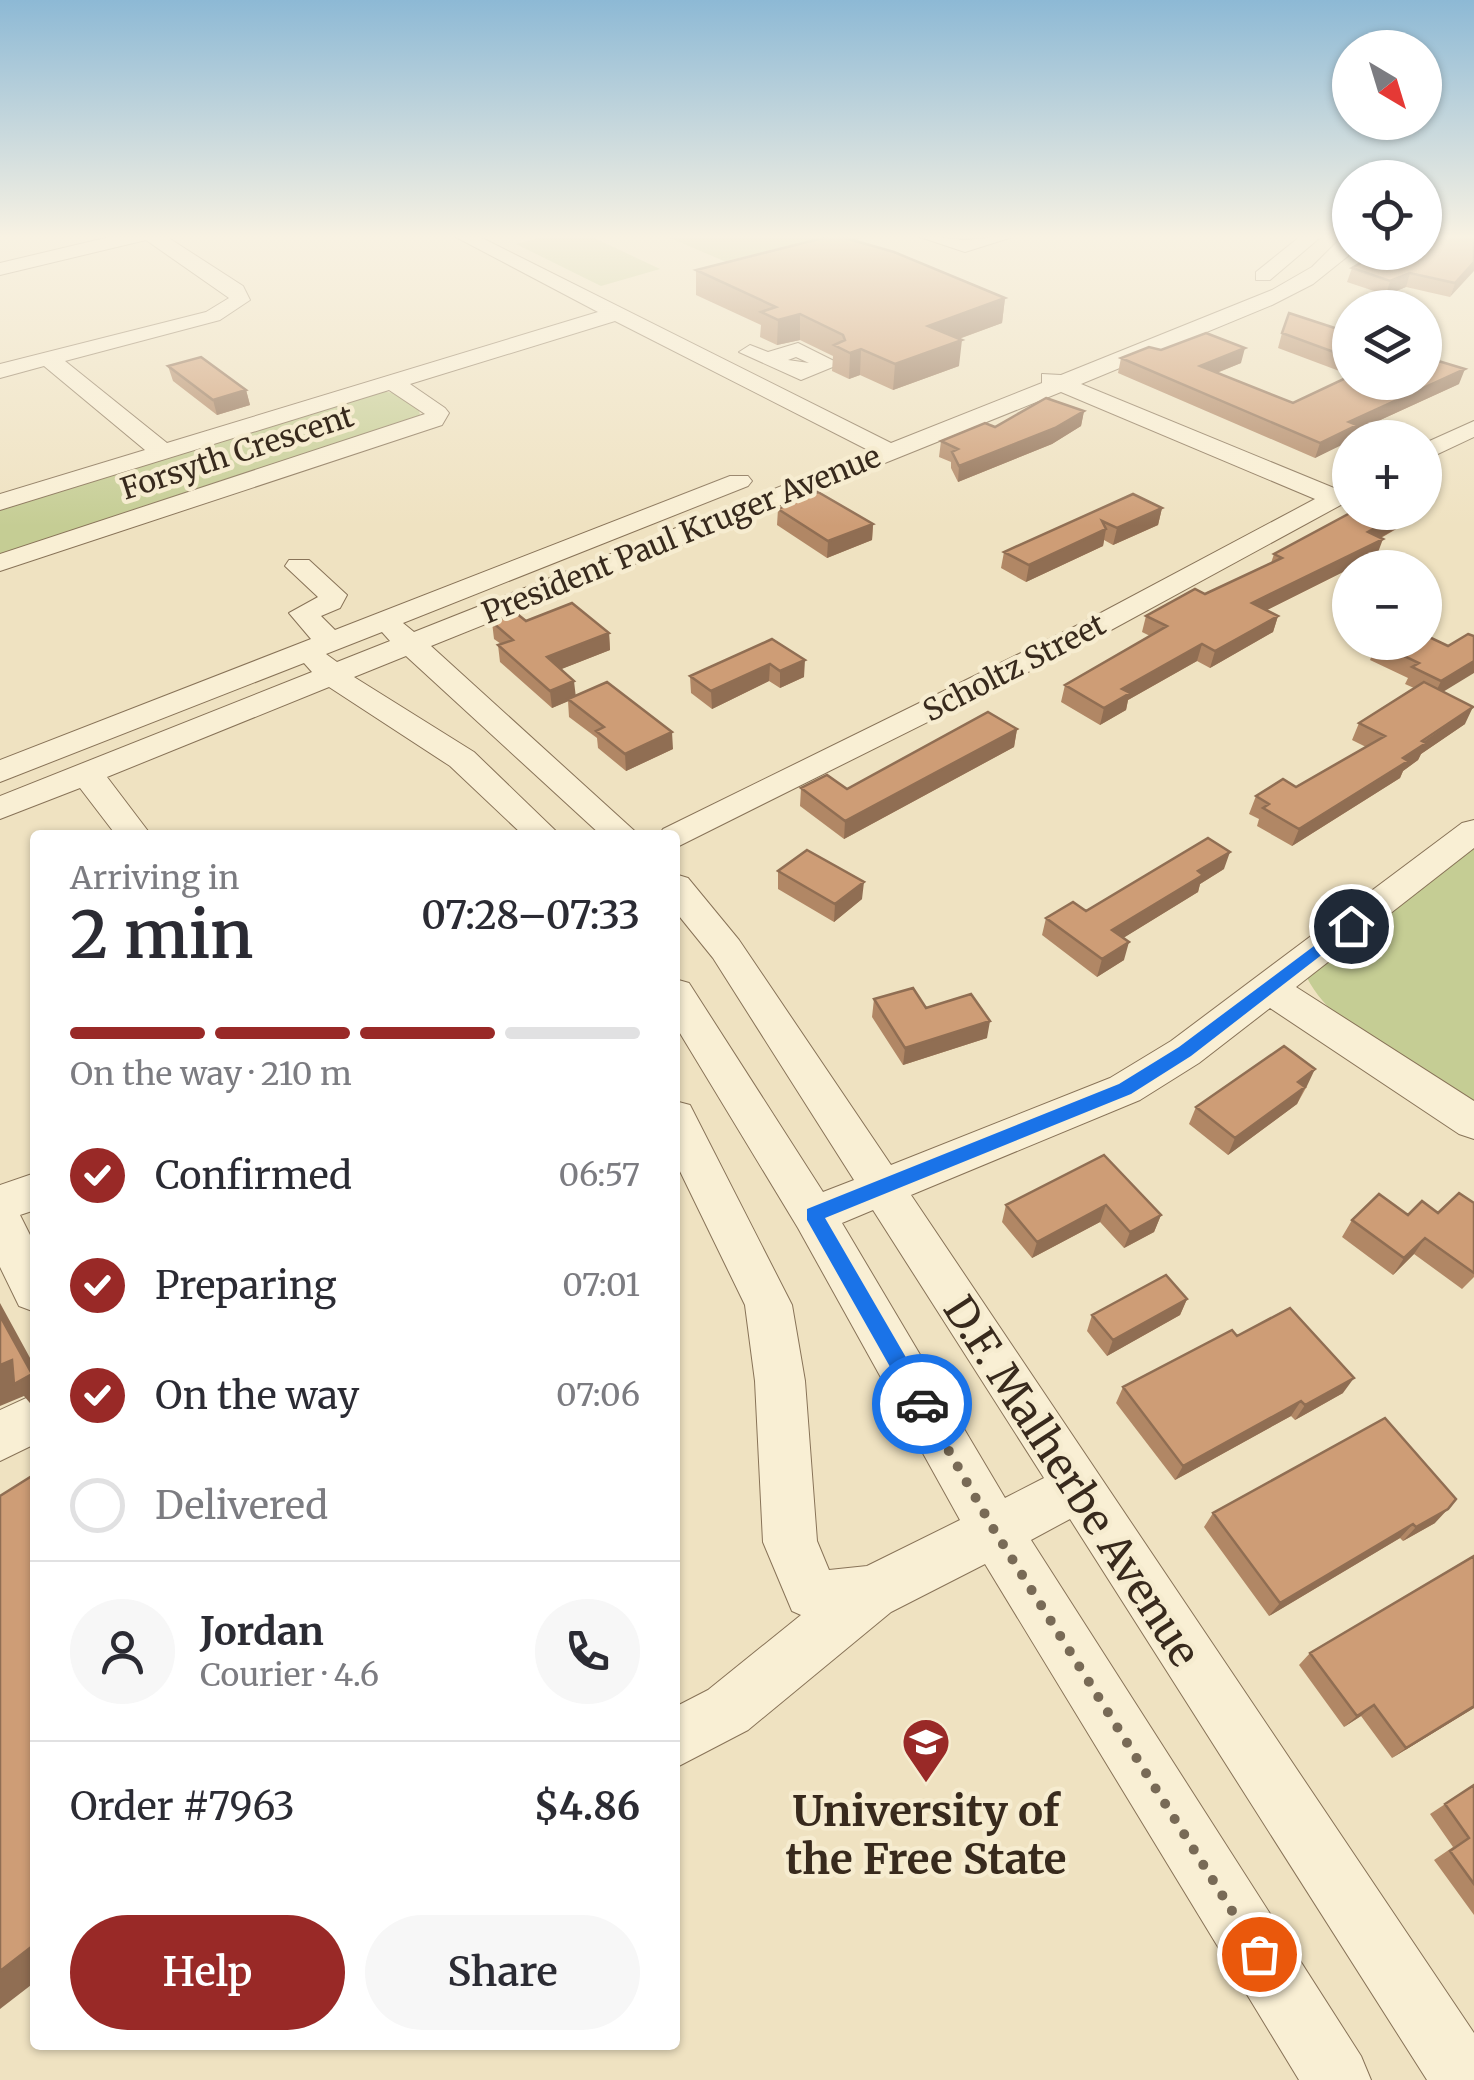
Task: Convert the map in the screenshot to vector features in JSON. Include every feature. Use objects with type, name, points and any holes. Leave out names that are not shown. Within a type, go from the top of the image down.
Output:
[{"type":"street","points":[[0,372],[151,332]]},
{"type":"street","points":[[0,502],[557,332]]},
{"type":"street","points":[[651,332],[861,434],[888,451]]},
{"type":"street","points":[[1127,332],[1028,370],[1332,490]]},
{"type":"street","name":"President Paul Kruger Avenue","points":[[0,808],[1189,332]]},
{"type":"street","points":[[704,359],[758,355]]},
{"type":"street","points":[[49,359],[161,451]]},
{"type":"street","name":"Forsyth Crescent","points":[[0,562],[434,420],[437,413],[432,408],[393,383]]},
{"type":"street","name":"President Paul Kruger Avenue","points":[[825,448],[890,423]]},
{"type":"street","points":[[1442,444],[1474,428]]},
{"type":"street","name":"President Paul Kruger Avenue","points":[[0,772],[770,469]]},
{"type":"street","name":"Scholtz Street","points":[[680,835],[1090,630],[1332,499]]},
{"type":"street","points":[[298,566],[333,595],[330,602],[303,613],[322,644],[317,660],[333,676],[462,759],[538,830]]},
{"type":"street","points":[[464,620],[453,650],[464,692]]},
{"type":"street","points":[[380,621],[412,642],[616,830]]},
{"type":"street","points":[[86,774],[130,830]]},
{"type":"street","points":[[814,1214],[1125,1089],[1185,1052],[1474,831]]},
{"type":"street","name":"D.F. Malherbe Avenue","points":[[680,892],[726,948],[1076,1489],[1466,2080]]},
{"type":"street","points":[[1268,988],[1474,1122]]},
{"type":"street","points":[[680,1001],[814,1214],[994,1530],[1338,2080]]},
{"type":"street","points":[[680,1126],[768,1305],[780,1381],[790,1542],[800,1574],[812,1592],[836,1599],[872,1594]]},
{"type":"street","points":[[0,1204],[30,1193]]},
{"type":"street","points":[[0,1220],[30,1282]]},
{"type":"street","points":[[0,1438],[30,1420]]},
{"type":"street","points":[[680,1736],[728,1710],[872,1594],[1076,1489]]},
{"type":"green space","points":[[378,391],[396,393],[418,406],[420,415],[405,426],[0,554],[0,503]]},
{"type":"green space","points":[[1474,837],[1474,1104],[1354,1030],[1316,992],[1304,971]]},
{"type":"building","points":[[837,332],[943,332],[962,340],[895,364],[861,349],[850,353],[834,345],[845,340]]},
{"type":"building","points":[[1282,332],[1332,332],[1332,351],[1282,333]]},
{"type":"building","points":[[1206,333],[1245,348],[1200,366],[1293,403],[1332,385],[1332,400],[1397,400],[1353,420],[1332,420],[1332,437],[1320,443],[1121,358],[1149,347],[1161,350]]},
{"type":"building","points":[[201,357],[246,390],[213,400],[168,366]]},
{"type":"building","points":[[1442,362],[1465,369],[1442,380]]},
{"type":"building","points":[[1046,398],[1084,411],[1055,428],[959,466],[952,452],[958,449],[941,441],[985,423],[995,427]]},
{"type":"building","points":[[818,492],[873,524],[828,541],[778,509]]},
{"type":"building","points":[[1133,494],[1162,508],[1117,528],[1102,521],[1106,529],[1029,565],[1004,552]]},
{"type":"building","points":[[1332,523],[1332,530],[1372,530],[1368,532],[1383,539],[1360,550],[1332,550],[1332,564],[1252,603],[1278,616],[1215,651],[1202,644],[1122,689],[1130,693],[1104,708],[1065,685],[1167,626],[1146,616],[1195,589],[1205,594],[1282,558],[1274,554]]},
{"type":"building","points":[[572,603],[609,633],[547,657],[574,681],[550,691],[498,645],[513,640],[492,622],[516,613],[526,621]]},
{"type":"building","points":[[1468,634],[1474,636],[1474,661],[1441,681],[1412,667],[1419,663],[1413,660],[1442,660],[1442,643],[1448,646]]},
{"type":"building","points":[[772,639],[805,660],[780,671],[770,664],[711,691],[690,676]]},
{"type":"building","points":[[607,682],[672,732],[625,754],[596,731],[604,727],[568,699]]},
{"type":"building","points":[[1424,682],[1473,707],[1422,741],[1426,743],[1403,758],[1408,761],[1299,829],[1263,808],[1269,804],[1256,796],[1283,779],[1296,787],[1385,736],[1359,723]]},
{"type":"building","points":[[988,712],[1017,729],[845,821],[801,788],[827,775],[847,789]]},
{"type":"building","points":[[1208,838],[1230,852],[1198,871],[1203,875],[1112,930],[1129,942],[1102,959],[1046,918],[1073,902],[1086,911]]},
{"type":"building","points":[[807,850],[864,882],[835,904],[778,871]]},
{"type":"building","points":[[913,988],[926,1008],[971,994],[990,1021],[905,1048],[874,999]]},
{"type":"building","points":[[1284,1046],[1315,1069],[1298,1082],[1305,1087],[1235,1138],[1196,1107]]},
{"type":"building","points":[[1104,1155],[1161,1215],[1130,1232],[1106,1205],[1037,1242],[1006,1205]]},
{"type":"building","points":[[1459,1193],[1474,1203],[1474,1273],[1425,1238],[1404,1258],[1352,1220],[1379,1194],[1408,1215],[1422,1201],[1438,1213]]},
{"type":"building","points":[[1166,1275],[1187,1299],[1113,1340],[1092,1315]]},
{"type":"building","points":[[1290,1308],[1354,1378],[1305,1405],[1301,1401],[1183,1466],[1123,1387],[1232,1330],[1237,1336]]},
{"type":"building","points":[[0,1316],[30,1375],[14,1384],[12,1360],[0,1365]]},
{"type":"building","points":[[1385,1418],[1456,1499],[1448,1509],[1416,1527],[1413,1524],[1280,1603],[1213,1513]]},
{"type":"building","points":[[30,1477],[30,1948],[0,1971],[0,1496]]},
{"type":"building","points":[[1474,1556],[1474,1706],[1406,1748],[1374,1705],[1357,1716],[1310,1653]]},
{"type":"building","points":[[1474,1785],[1474,1884],[1450,1851],[1469,1838],[1445,1804]]},
{"type":"way so far","points":[[922,1404],[994,1530],[1259,1954]]},
{"type":"place","name":"University of the Free State","points":[[926,1784]]},
{"type":"route","points":[[922,1404],[814,1214],[1125,1089],[1185,1052],[1351,926]]}]
